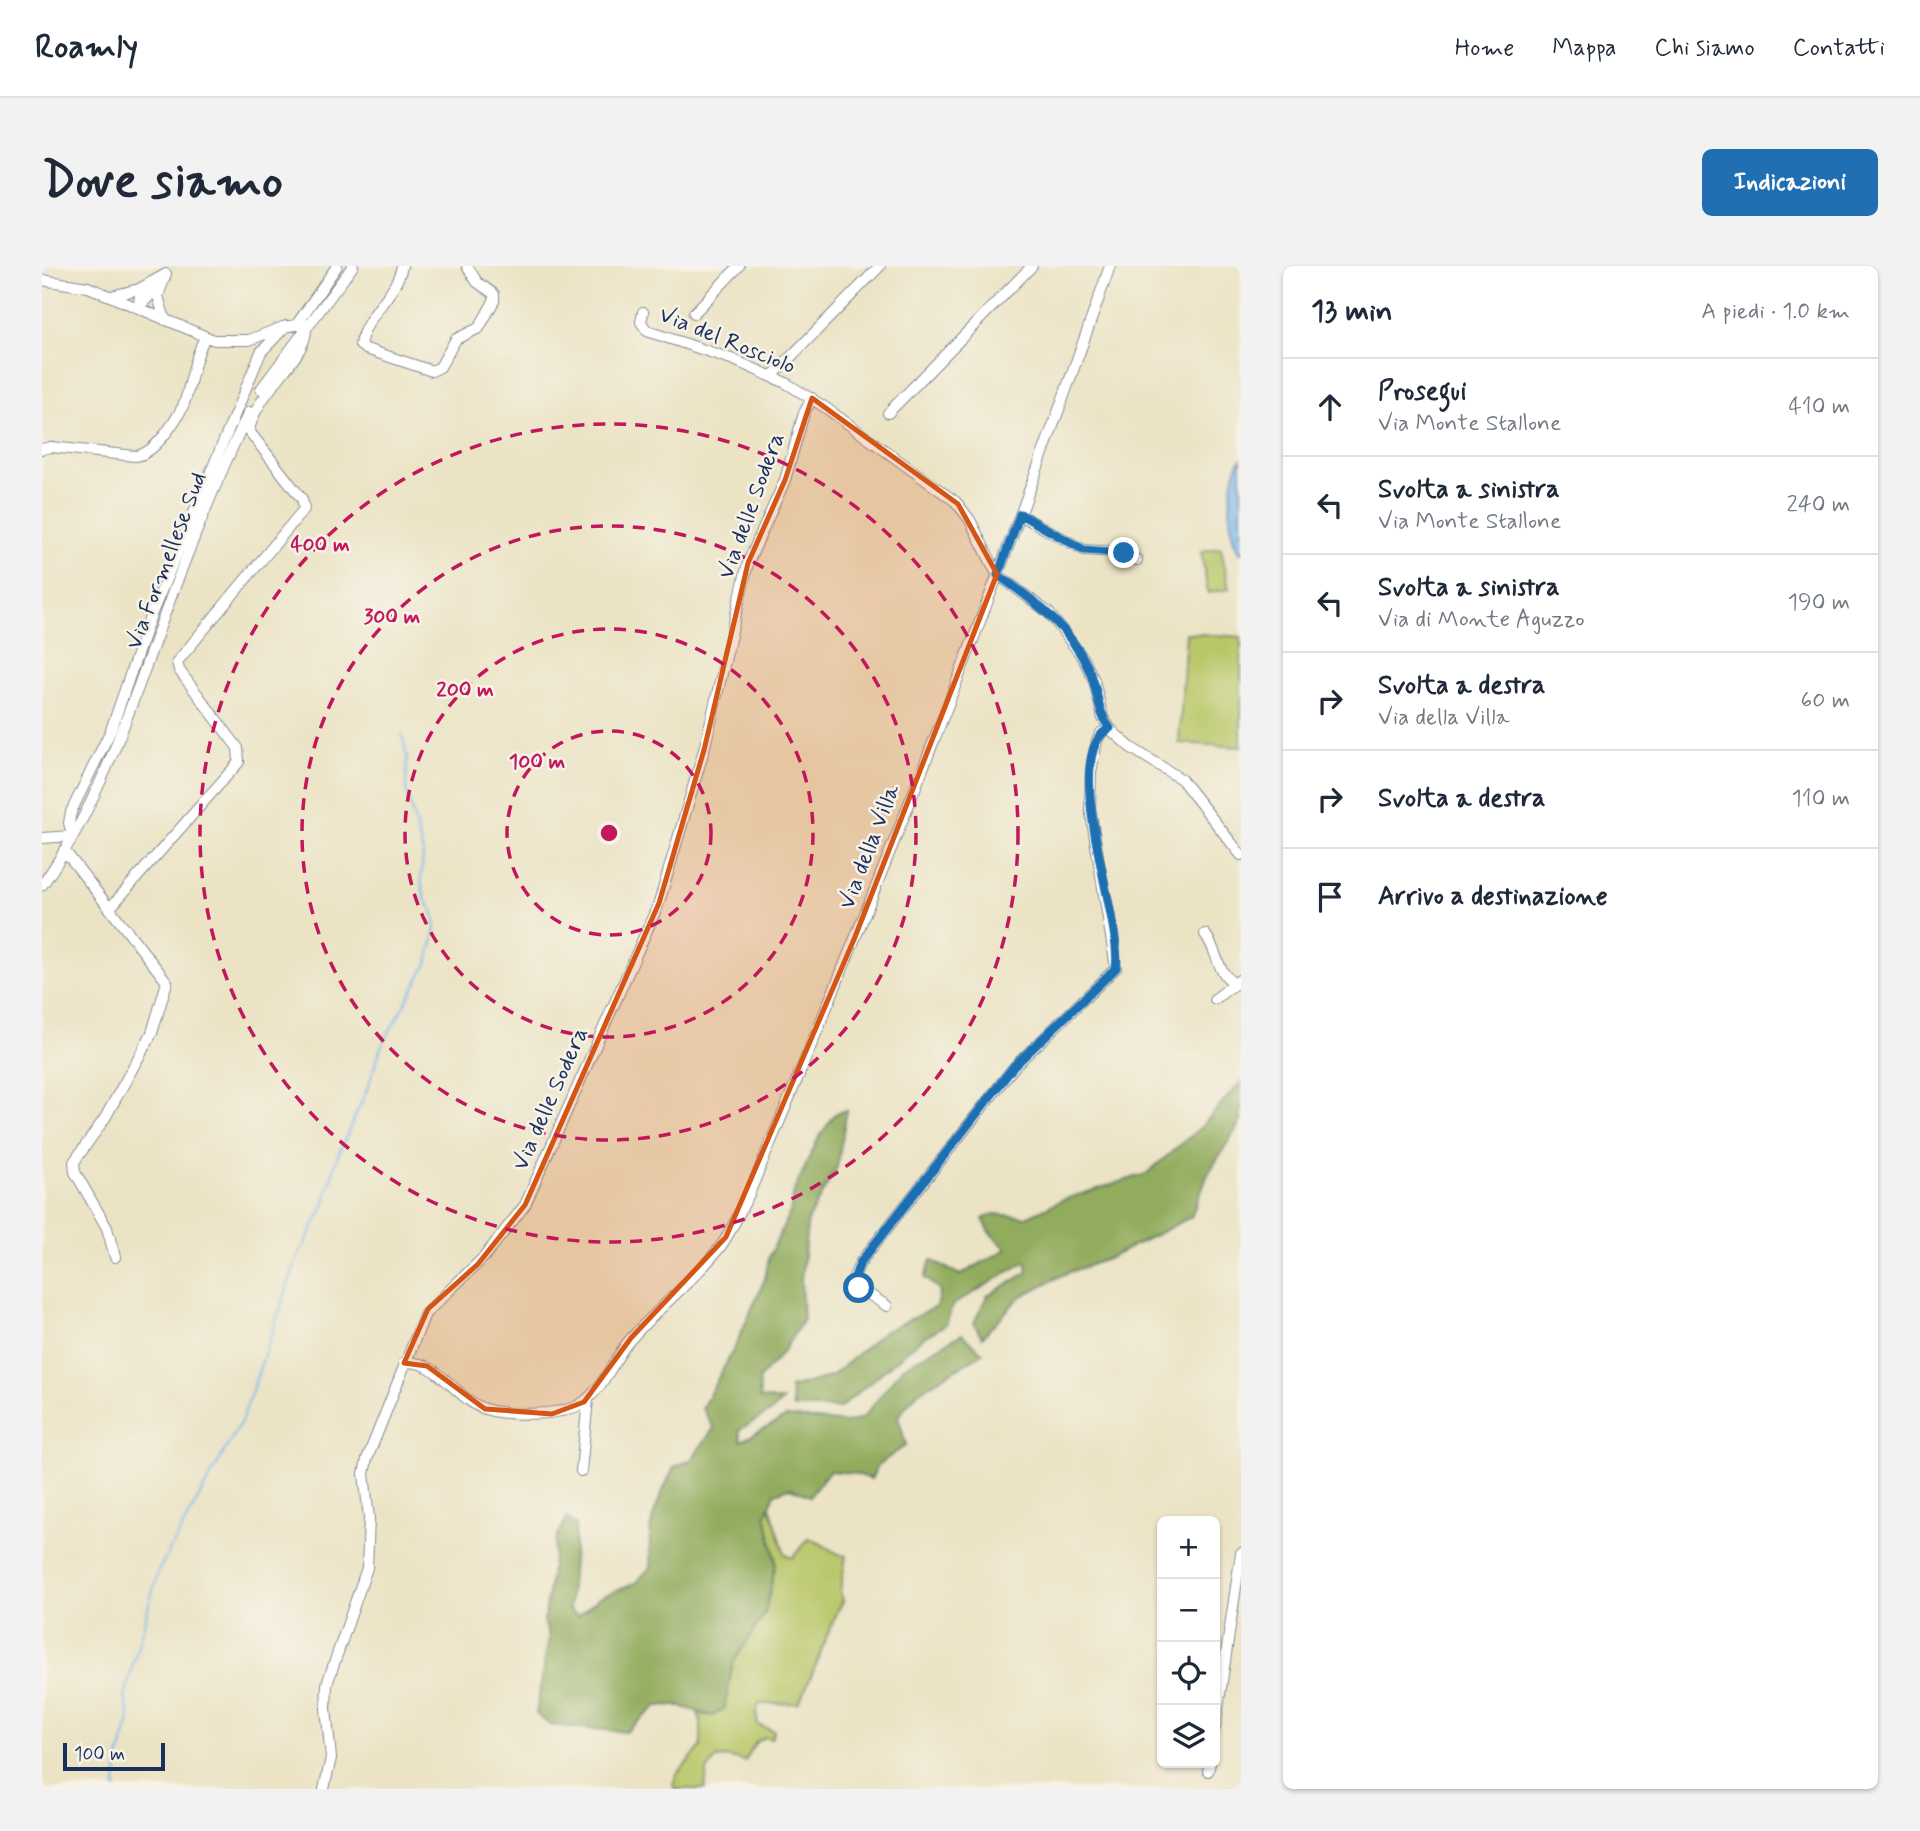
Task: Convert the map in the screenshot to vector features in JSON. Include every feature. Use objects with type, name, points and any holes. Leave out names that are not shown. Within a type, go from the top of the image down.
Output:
[{"type":"street","points":[[42,838],[72,836],[69,823],[71,812],[111,730],[149,621],[263,349],[300,326],[337,266]]},
{"type":"street","name":"Via Formellese Sud","points":[[42,885],[72,836],[128,720],[165,612],[242,426],[300,326],[353,266]]},
{"type":"street","points":[[402,266],[396,287],[376,314],[360,345],[432,371],[440,367],[458,338],[480,328],[494,301],[494,293],[475,280],[467,266]]},
{"type":"street","points":[[694,313],[739,266]]},
{"type":"street","points":[[772,376],[880,266]]},
{"type":"street","points":[[888,413],[1031,266]]},
{"type":"street","name":"Via della Villa","points":[[581,1471],[588,1399],[631,1338],[718,1249],[749,1194],[860,926],[998,575],[1110,266]]},
{"type":"street","points":[[138,308],[140,296],[169,270]]},
{"type":"street","points":[[42,280],[76,284],[205,337],[249,340],[300,326]]},
{"type":"street","points":[[110,296],[156,284]]},
{"type":"street","points":[[156,284],[165,320]]},
{"type":"street","name":"Via del Rosciolo","points":[[643,312],[640,322],[647,331],[772,376],[812,398],[958,505],[970,520],[998,575]]},
{"type":"street","points":[[110,908],[239,762],[238,749],[179,670],[177,662],[304,509],[303,500],[251,437],[249,429],[264,395],[304,344],[300,326]]},
{"type":"street","points":[[42,449],[49,447],[135,456],[146,454],[181,409],[191,368],[205,337]]},
{"type":"street","name":"Via delle Sodera","points":[[324,1789],[331,1758],[326,1708],[327,1684],[367,1569],[369,1518],[365,1469],[415,1333],[428,1309],[484,1258],[526,1205],[659,903],[704,750],[750,557],[785,480],[804,413],[812,398]]},
{"type":"street","points":[[1020,514],[1084,550],[1119,552],[1137,560]]},
{"type":"street","points":[[998,575],[1038,603],[1058,623],[1089,669],[1103,718],[1110,728],[1130,747],[1184,782],[1241,855]]},
{"type":"street","points":[[887,1306],[856,1284],[855,1274],[860,1263],[1014,1066],[1116,968],[1090,796],[1097,741],[1101,733],[1110,728]]},
{"type":"street","points":[[64,850],[164,975],[168,985],[152,1033],[102,1123],[74,1162],[75,1172],[107,1228],[115,1257]]},
{"type":"street","points":[[1205,934],[1215,949],[1222,973],[1238,981],[1215,999]]},
{"type":"street","points":[[404,1363],[423,1364],[473,1403],[489,1410],[552,1414],[573,1408],[588,1399]]},
{"type":"street","points":[[1218,1705],[1241,1553]]},
{"type":"highlighted area","points":[[812,398],[958,504],[997,574],[855,937],[726,1237],[631,1338],[584,1402],[552,1414],[485,1409],[427,1366],[404,1363],[428,1309],[478,1264],[525,1205],[659,903],[704,750],[748,563],[785,480]]},
{"type":"green space","points":[[1221,548],[1229,589],[1208,593],[1201,551]]},
{"type":"green space","points":[[1186,633],[1241,637],[1241,747],[1179,743]]},
{"type":"green space","points":[[1241,1082],[1241,1121],[1208,1174],[1191,1217],[1107,1259],[1064,1274],[1020,1297],[982,1337],[974,1323],[987,1296],[1028,1272],[1026,1261],[953,1305],[946,1324],[921,1339],[840,1408],[793,1408],[790,1388],[832,1376],[883,1332],[936,1307],[940,1290],[925,1278],[931,1260],[960,1275],[1007,1249],[991,1234],[983,1219],[994,1214],[1026,1217],[1065,1199],[1146,1174],[1201,1127]]},
{"type":"green space","points":[[847,1110],[837,1167],[808,1219],[801,1280],[803,1320],[782,1353],[759,1379],[760,1398],[782,1401],[772,1411],[739,1430],[741,1441],[787,1417],[847,1423],[863,1418],[903,1367],[962,1334],[983,1353],[918,1392],[898,1416],[906,1445],[878,1465],[871,1479],[853,1473],[829,1471],[810,1496],[790,1488],[775,1493],[766,1515],[776,1563],[765,1613],[733,1663],[724,1709],[712,1716],[676,1705],[657,1706],[626,1732],[550,1725],[536,1714],[549,1637],[544,1621],[556,1539],[567,1518],[576,1525],[569,1609],[578,1616],[600,1597],[634,1584],[651,1567],[651,1526],[662,1494],[674,1467],[691,1460],[714,1428],[702,1408],[735,1347],[765,1279],[769,1257],[791,1210],[794,1191],[819,1137],[836,1113]]},
{"type":"green space","points":[[769,1503],[785,1554],[792,1558],[809,1539],[846,1556],[840,1591],[843,1601],[798,1703],[759,1704],[756,1713],[758,1725],[774,1731],[771,1739],[765,1737],[756,1742],[745,1761],[725,1757],[716,1759],[707,1771],[705,1789],[675,1789],[673,1785],[677,1774],[701,1747],[701,1723],[698,1714],[712,1716],[724,1709],[733,1663],[765,1613],[776,1563],[766,1515]]},
{"type":"water","points":[[1241,459],[1241,553],[1232,535],[1230,507],[1233,478]]},
{"type":"waterway","points":[[116,1789],[118,1762],[130,1719],[125,1697],[158,1571],[242,1420],[297,1259],[324,1206],[337,1157],[367,1090],[381,1047],[428,962],[436,929],[434,913],[425,899],[421,880],[423,852],[406,790],[407,757],[402,734]]},
{"type":"route","points":[[859,1288],[854,1279],[860,1263],[1008,1075],[1035,1045],[1112,975],[1116,968],[1117,958],[1090,796],[1091,772],[1098,737],[1110,728],[1103,718],[1095,685],[1083,657],[1049,613],[998,575],[1020,514],[1084,550],[1124,553]]}]
